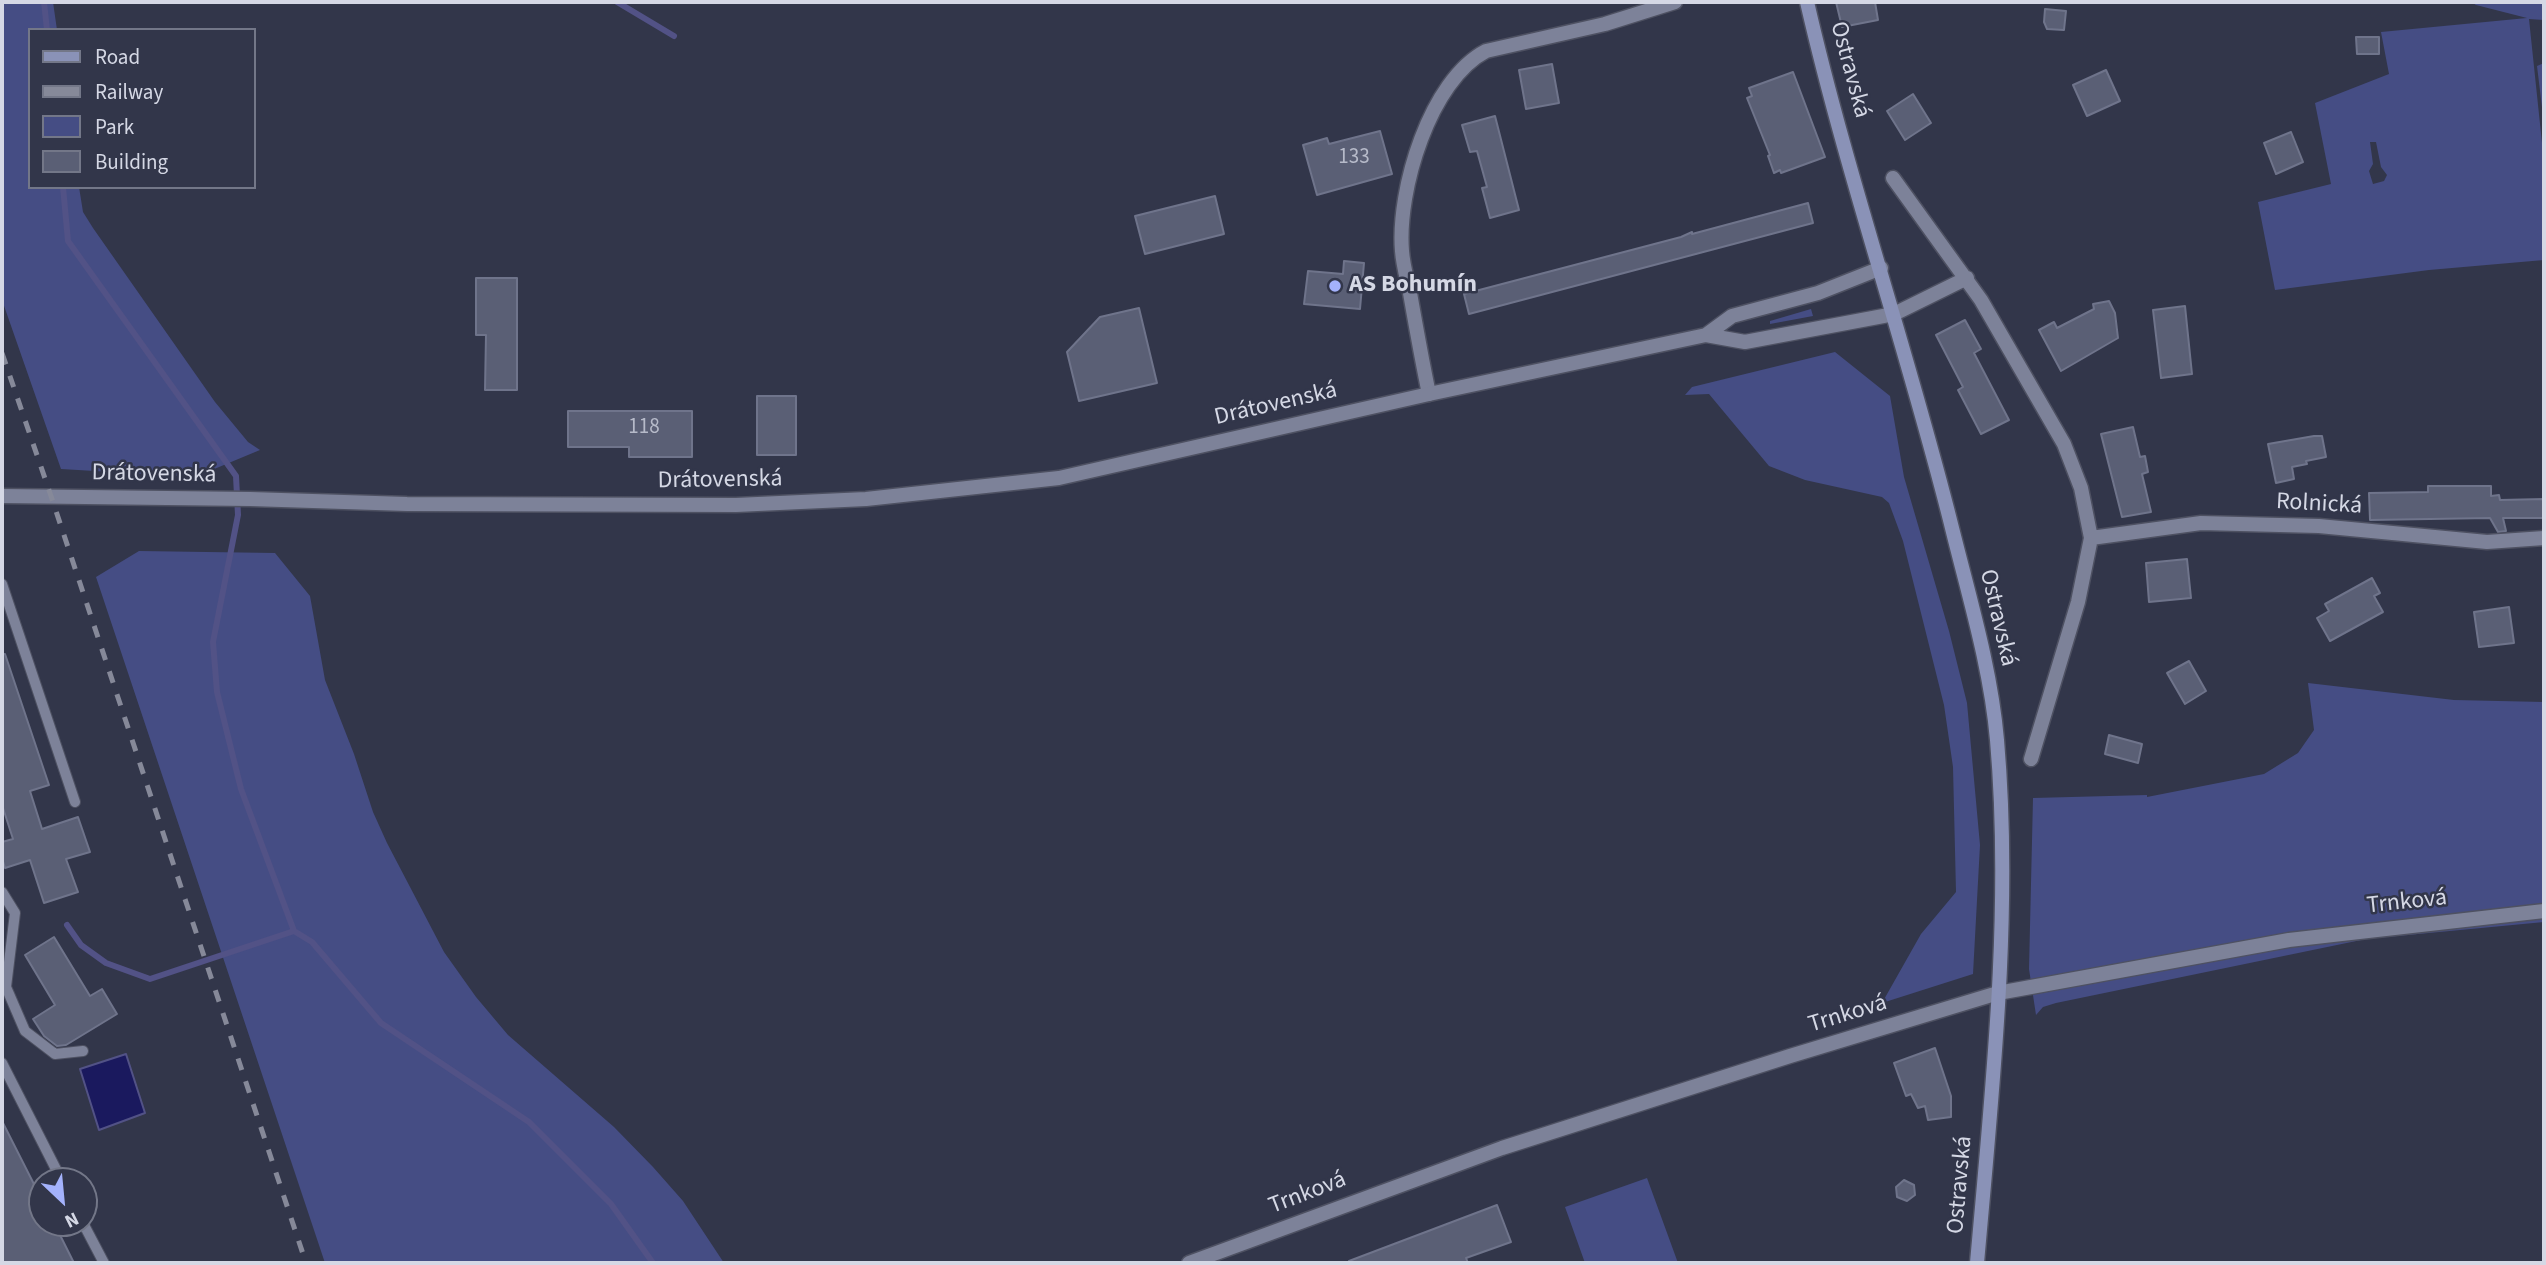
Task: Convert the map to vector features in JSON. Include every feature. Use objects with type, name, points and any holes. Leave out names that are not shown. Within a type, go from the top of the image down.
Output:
[{"type":"main road","name":"Ostravská","points":[[1807,2],[1823,70],[1932,448],[1985,665],[1997,739],[2001,863],[1998,993],[1977,1263]]},
{"type":"street","points":[[1429,394],[1402,250],[1410,177],[1421,141],[1445,88],[1472,58],[1486,51],[1605,24],[1675,2]]},
{"type":"street","points":[[1893,178],[1967,278],[2064,444],[2081,488],[2091,538],[2078,603],[2031,759]]},
{"type":"street","name":"Drátovenská","points":[[1706,335],[1732,316],[1818,293],[1881,268]]},
{"type":"street","name":"Drátovenská","points":[[2,496],[250,499],[407,505],[736,505],[866,499],[1059,478],[1429,394],[1706,335],[1745,342],[1894,314],[1967,278]]},
{"type":"street","name":"Rolnická","points":[[2091,538],[2201,523],[2319,526],[2487,542],[2544,538]]},
{"type":"street","name":"Trnková","points":[[1195,1262],[1502,1148],[1998,993],[2288,940],[2544,911]]},
{"type":"lane","points":[[2,584],[75,802]]},
{"type":"lane","points":[[2,892],[15,913],[6,987],[25,1031],[55,1054],[83,1051]]},
{"type":"lane","points":[[2,1063],[55,1167]]},
{"type":"lane","points":[[90,1237],[104,1263]]},
{"type":"green space","points":[[2,2],[53,2],[57,28],[28,28],[28,189],[79,189],[83,212],[93,228],[215,402],[248,442],[260,450],[195,477],[61,469],[2,300]]},
{"type":"green space","points":[[2471,2],[2544,2],[2544,20],[2529,19],[2544,162],[2544,260],[2429,270],[2275,290],[2258,202],[2331,184],[2315,103],[2389,74],[2381,32],[2527,18]],"holes":[[[2370,142],[2376,142],[2381,167],[2387,175],[2384,181],[2373,184],[2369,171],[2373,164]]]},
{"type":"green space","points":[[2544,63],[2544,124],[2537,66]]},
{"type":"green space","points":[[1811,309],[1813,316],[1770,324],[1770,321]]},
{"type":"green space","points":[[1835,352],[1890,396],[1904,477],[1967,703],[1980,845],[1973,974],[1882,1003],[1921,934],[1956,892],[1953,767],[1944,705],[1903,541],[1889,503],[1882,497],[1805,480],[1769,466],[1709,394],[1685,395],[1692,387]]},
{"type":"green space","points":[[139,551],[275,553],[310,596],[325,680],[373,812],[444,952],[476,997],[508,1035],[614,1127],[653,1167],[683,1201],[724,1263],[325,1263],[96,577]]},
{"type":"green space","points":[[2308,683],[2454,700],[2544,702],[2544,922],[2366,939],[2056,1003],[2043,1007],[2036,1015],[2029,969],[2033,798],[2147,797],[2264,774],[2298,753],[2314,730]]},
{"type":"green space","points":[[1647,1178],[1678,1263],[1585,1263],[1565,1207]]},
{"type":"shaded area","points":[[126,1054],[145,1113],[99,1130],[80,1069]]},
{"type":"building","points":[[1836,2],[1875,2],[1878,20],[1842,27]]},
{"type":"building","points":[[2045,9],[2066,11],[2064,30],[2047,29],[2044,22]]},
{"type":"building","points":[[2356,37],[2379,37],[2379,54],[2357,54]]},
{"type":"building","points":[[1552,64],[1559,103],[1526,109],[1519,70]]},
{"type":"building","points":[[2106,70],[2120,101],[2087,116],[2073,85]]},
{"type":"building","points":[[1793,72],[1825,157],[1774,173],[1768,156],[1770,155],[1747,98],[1752,96],[1749,88]]},
{"type":"building","points":[[1913,94],[1931,123],[1905,140],[1887,111]]},
{"type":"building","points":[[1495,116],[1519,210],[1490,218],[1482,188],[1487,187],[1477,151],[1470,152],[1462,125]]},
{"type":"building","points":[[1380,131],[1392,174],[1317,195],[1303,145],[1327,138],[1329,144]]},
{"type":"building","points":[[2291,132],[2303,162],[2276,174],[2264,143]]},
{"type":"building","points":[[1215,196],[1224,234],[1145,254],[1135,216]]},
{"type":"building","points":[[1808,203],[1813,223],[1469,314],[1464,294]]},
{"type":"building","points":[[1344,261],[1364,263],[1360,309],[1304,304],[1308,271],[1343,274]]},
{"type":"building","points":[[476,278],[517,278],[517,390],[485,390],[486,335],[476,335]]},
{"type":"building","points":[[2109,301],[2115,313],[2118,338],[2061,371],[2039,330],[2054,322],[2057,328],[2094,309],[2093,304]]},
{"type":"building","points":[[2185,306],[2192,374],[2161,378],[2153,310]]},
{"type":"building","points":[[1139,308],[1157,383],[1079,401],[1067,352],[1100,317]]},
{"type":"building","points":[[1965,320],[1981,349],[1974,353],[2009,420],[1981,434],[1958,390],[1963,387],[1936,335]]},
{"type":"building","points":[[757,396],[796,396],[796,455],[757,455]]},
{"type":"building","points":[[568,411],[692,411],[692,457],[629,457],[629,447],[568,447]]},
{"type":"building","points":[[2133,427],[2140,457],[2145,456],[2148,472],[2142,474],[2151,512],[2122,517],[2101,434]]},
{"type":"building","points":[[2322,436],[2326,457],[2292,467],[2294,479],[2276,483],[2268,444]]},
{"type":"building","points":[[2428,486],[2491,486],[2491,496],[2499,495],[2500,500],[2544,499],[2544,518],[2503,518],[2506,531],[2498,532],[2490,518],[2370,520],[2369,493],[2428,492]]},
{"type":"building","points":[[2187,559],[2191,598],[2149,602],[2146,563]]},
{"type":"building","points":[[2372,578],[2380,593],[2374,596],[2383,612],[2330,641],[2317,618],[2329,611],[2325,604]]},
{"type":"building","points":[[2509,607],[2514,643],[2479,647],[2474,612]]},
{"type":"building","points":[[2,654],[5,654],[49,785],[30,791],[42,829],[78,817],[90,852],[66,859],[78,892],[44,903],[30,860],[5,868],[2,858],[2,842],[13,839],[2,805]]},
{"type":"building","points":[[2189,661],[2206,691],[2185,704],[2167,673]]},
{"type":"building","points":[[2109,735],[2142,744],[2138,763],[2105,754]]},
{"type":"building","points":[[54,937],[90,996],[102,989],[117,1014],[66,1045],[57,1046],[44,1036],[33,1019],[55,1005],[25,955]]},
{"type":"building","points":[[1935,1048],[1951,1096],[1951,1117],[1928,1120],[1925,1106],[1918,1108],[1911,1094],[1906,1096],[1894,1063]]},
{"type":"building","points":[[2,1121],[28,1172],[28,1237],[61,1237],[74,1263],[2,1263]]},
{"type":"building","points":[[1904,1180],[1914,1185],[1915,1195],[1907,1201],[1897,1197],[1896,1187]]},
{"type":"building","points":[[1497,1205],[1511,1242],[1466,1258],[1468,1263],[1349,1263],[1349,1261]]},
{"type":"waterway","points":[[44,2],[47,28]]},
{"type":"waterway","points":[[617,2],[674,36]]},
{"type":"waterway","points":[[63,189],[68,241],[236,476],[238,515],[213,642],[217,692],[241,789],[294,931]]},
{"type":"waterway","points":[[67,925],[81,945],[106,963],[150,979],[294,931],[312,942],[381,1023],[529,1122],[611,1204],[653,1263]]},
{"type":"railway","points":[[2,353],[306,1263]]},
{"type":"place","name":"AS Bohumín","points":[[1335,286]]}]
